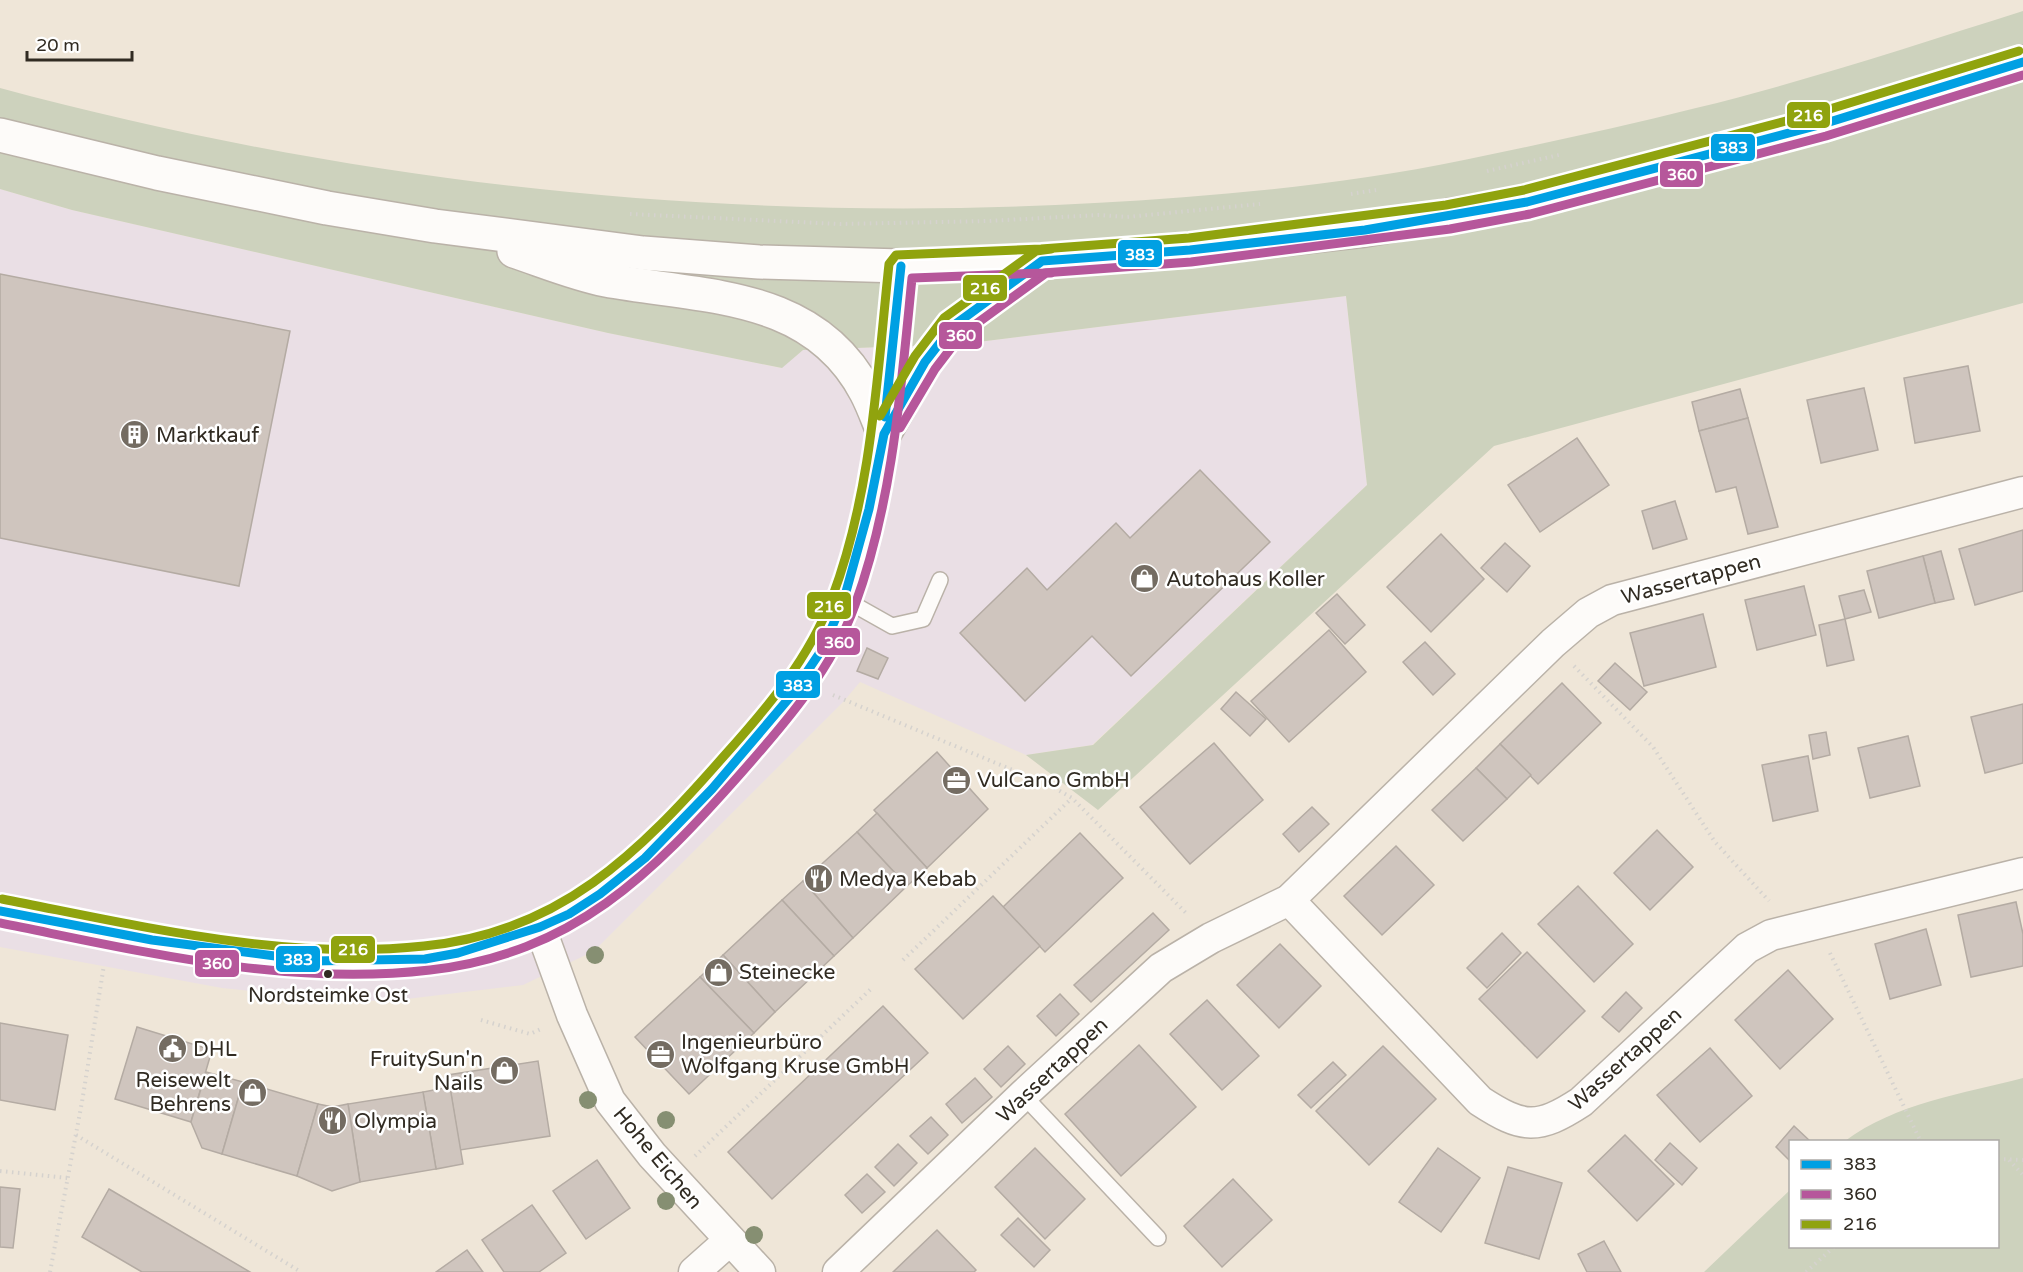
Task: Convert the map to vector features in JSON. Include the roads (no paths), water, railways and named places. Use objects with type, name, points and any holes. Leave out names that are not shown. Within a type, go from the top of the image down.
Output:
[{"type":"street","points":[[0,135],[157,173],[327,208],[435,226],[643,253],[759,262],[901,267],[1042,261],[1190,250],[1353,231],[1527,202],[1823,124],[2023,62]]},
{"type":"street","points":[[435,226],[603,280],[747,301],[788,316],[820,335],[850,368],[866,392],[884,434]]},
{"type":"street","points":[[884,434],[925,362],[953,327],[1042,261]]},
{"type":"street","points":[[0,911],[109,932],[250,954],[313,961],[364,962],[425,959],[458,953],[540,927],[568,914],[600,894],[645,858],[712,789],[802,682],[823,648],[844,599],[869,509],[884,434],[901,267]]},
{"type":"street","name":"Wassertappen","points":[[838,1272],[1023,1095],[1161,968],[1211,938],[1289,900],[1552,643],[1588,613],[1612,600],[2023,492]]},
{"type":"street","name":"Wassertappen","points":[[1289,900],[1480,1101],[1504,1117],[1527,1124],[1556,1119],[1581,1102],[1747,948],[1771,935],[2023,873]]},
{"type":"street","name":"Hohe Eichen","points":[[540,927],[572,1015],[610,1101],[652,1155],[760,1272]]},
{"type":"street","points":[[694,1272],[729,1240]]},
{"type":"lane","points":[[844,599],[892,626],[923,619],[940,580]]},
{"type":"lane","points":[[1023,1095],[1158,1238]]},
{"type":"place","name":"Marktkauf","points":[[135,435]]},
{"type":"place","name":"Autohaus Koller","points":[[1145,579]]},
{"type":"place","name":"VulCano GmbH","points":[[956,780]]},
{"type":"place","name":"Medya Kebab","points":[[818,879]]},
{"type":"place","name":"Steinecke","points":[[718,972]]},
{"type":"place","name":"Nordsteimke Ost","points":[[328,974]]},
{"type":"place","name":"DHL","points":[[172,1049]]},
{"type":"place","name":"Ingenieurbüro Wolfgang Kruse GmbH","points":[[660,1054]]},
{"type":"place","name":"FruitySun'n Nails","points":[[504,1071]]},
{"type":"place","name":"Reisewelt Behrens","points":[[252,1092]]},
{"type":"place","name":"Olympia","points":[[333,1121]]}]
